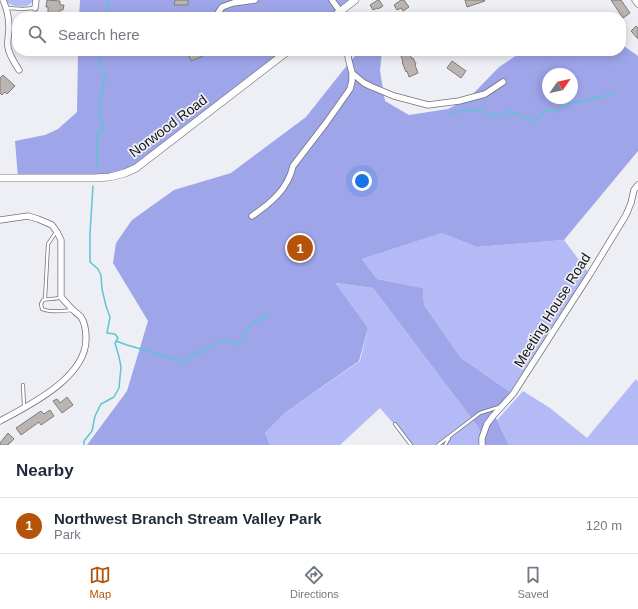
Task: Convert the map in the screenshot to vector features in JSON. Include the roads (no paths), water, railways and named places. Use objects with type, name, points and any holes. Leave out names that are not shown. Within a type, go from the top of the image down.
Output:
[{"type":"street","points":[[3,0],[7,8],[9,28],[8,48],[11,57],[19,70]]},
{"type":"street","points":[[35,8],[36,0]]},
{"type":"street","points":[[219,12],[222,7],[233,3],[255,0]]},
{"type":"street","points":[[332,0],[341,12]]},
{"type":"street","points":[[344,12],[355,0]]},
{"type":"street","points":[[635,0],[638,4]]},
{"type":"street","name":"Norwood Road","points":[[0,178],[94,178],[110,177],[125,173],[136,168],[282,56]]},
{"type":"street","points":[[252,216],[266,207],[279,195],[291,174],[293,166],[350,89],[352,73],[348,56]]},
{"type":"street","points":[[352,73],[370,86],[394,96],[428,105],[459,102],[481,95],[503,82]]},
{"type":"street","name":"Meeting House Road","points":[[482,445],[482,438],[487,424],[514,394],[594,267],[626,215],[634,190],[638,184]]},
{"type":"street","points":[[0,220],[28,216],[52,225],[57,232],[61,240],[61,297],[81,317],[86,330],[87,343],[83,357],[74,371],[58,386],[24,408],[0,421]]},
{"type":"lane","points":[[7,8],[35,8]]},
{"type":"lane","points":[[57,232],[48,244],[45,299],[41,302],[41,307],[44,310],[73,310]]},
{"type":"lane","points":[[45,299],[58,299],[61,297]]},
{"type":"lane","points":[[24,385],[24,408]]},
{"type":"lane","points":[[438,445],[480,414],[502,406]]},
{"type":"lane","points":[[395,424],[411,445]]},
{"type":"lane","points":[[445,445],[450,436]]},
{"type":"waterway","points":[[108,0],[108,12]]},
{"type":"waterway","points":[[97,167],[97,133],[104,130],[99,115],[105,77],[99,62],[101,56]]},
{"type":"waterway","points":[[450,113],[482,110],[488,115],[500,116],[507,111],[535,121],[545,111],[556,111],[566,104],[613,95]]},
{"type":"waterway","points":[[84,445],[84,441],[92,431],[95,416],[101,404],[114,397],[119,388],[121,367],[115,343],[118,338],[115,334],[107,333],[110,317],[102,289],[101,275],[98,269],[90,262],[93,186]]},
{"type":"waterway","points":[[116,341],[186,362],[194,352],[205,352],[215,342],[226,340],[236,345],[243,339],[246,330],[255,322],[268,315]]},
{"type":"place","name":"Northwest Branch Stream Valley Park","points":[[300,248]]}]
